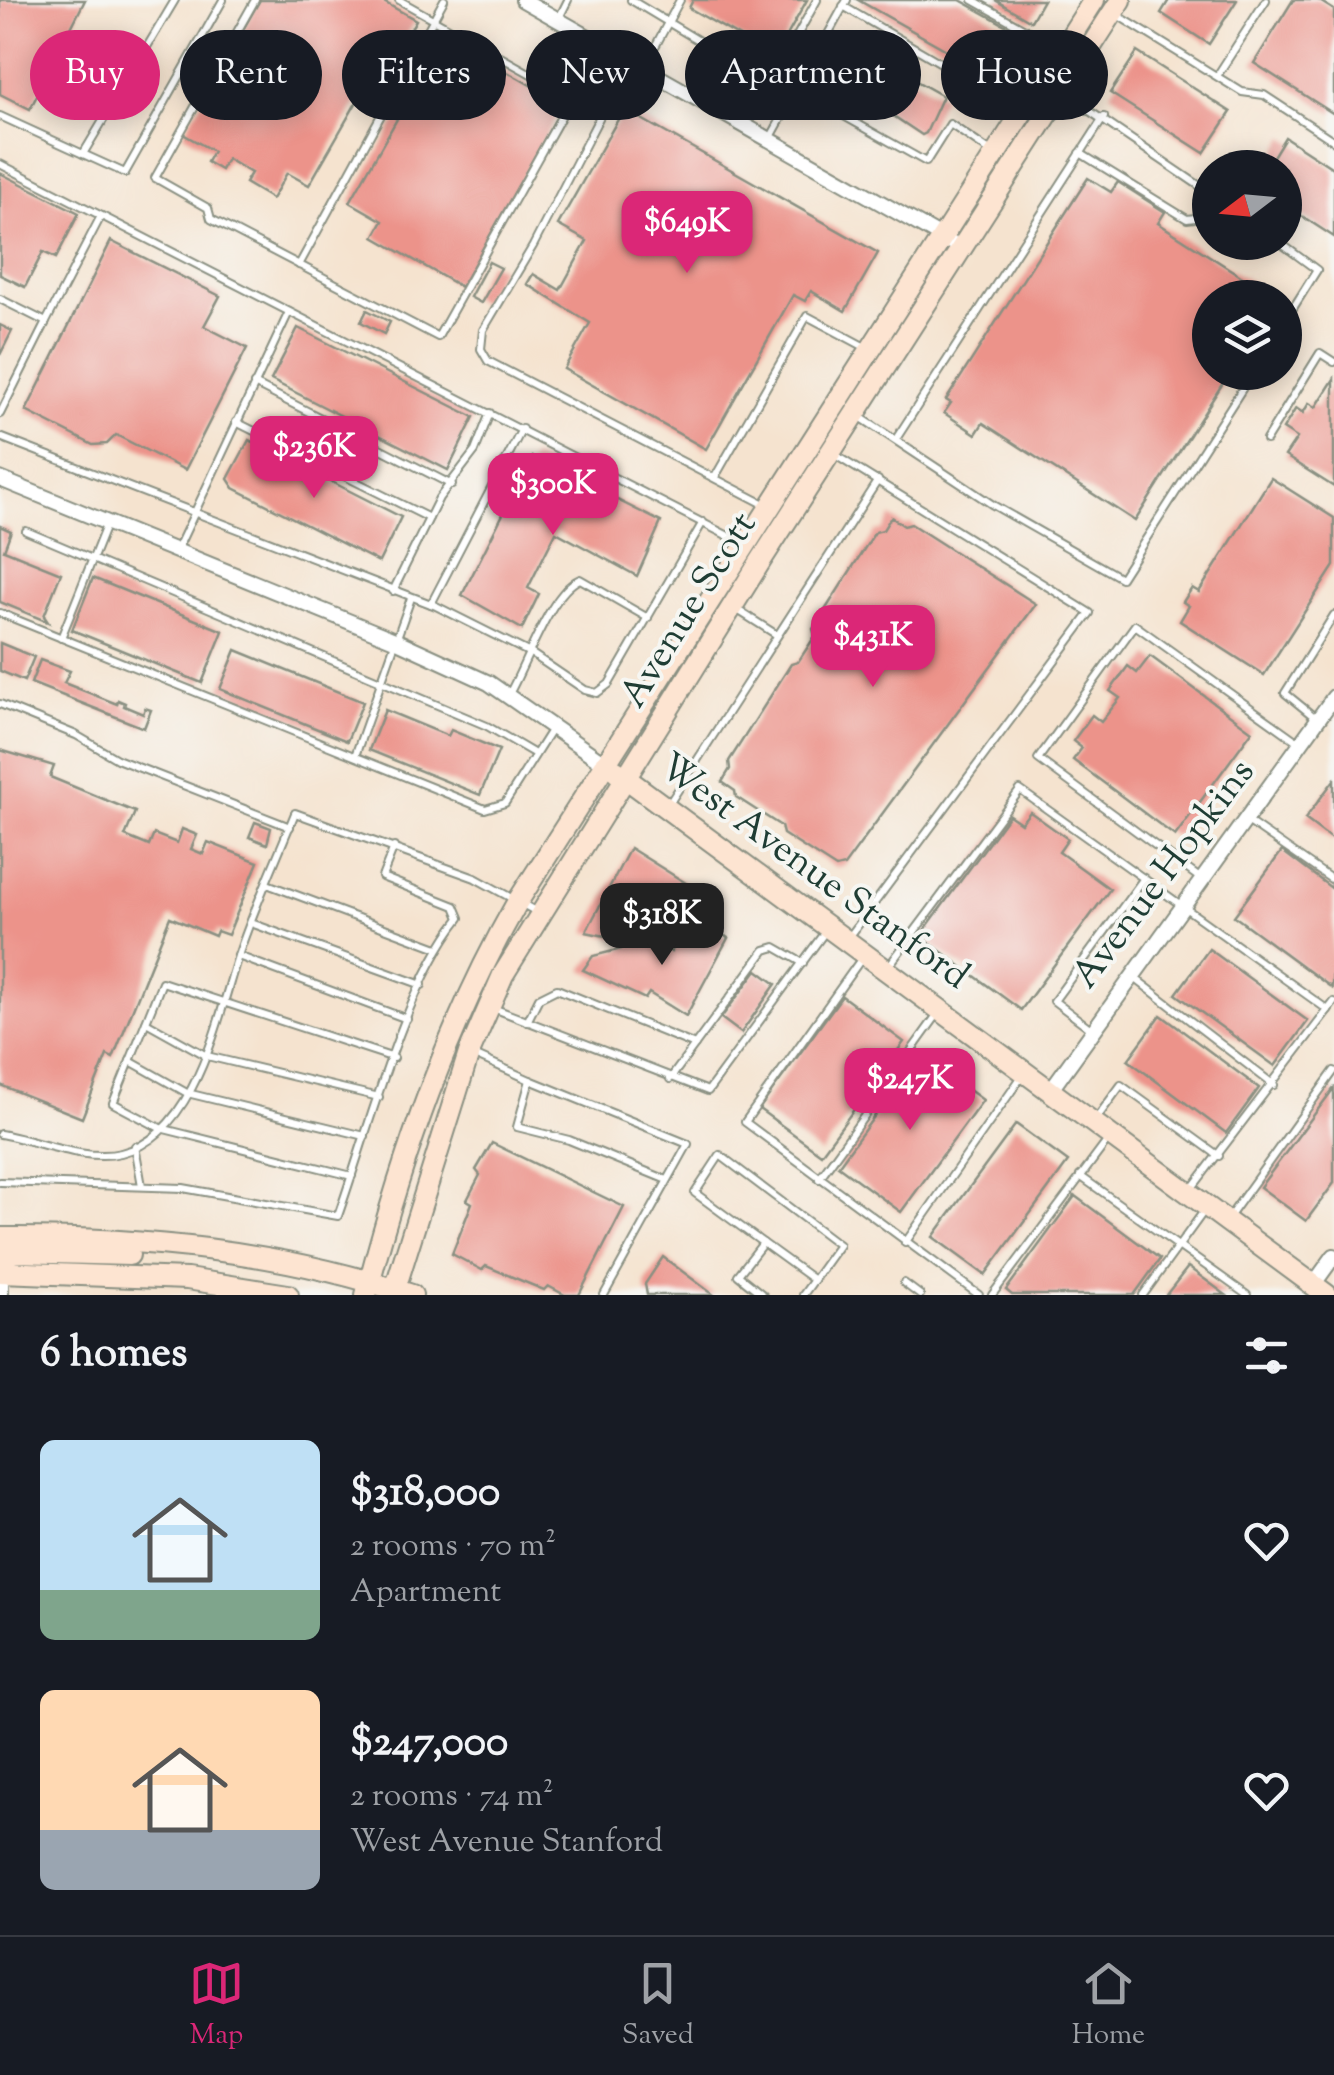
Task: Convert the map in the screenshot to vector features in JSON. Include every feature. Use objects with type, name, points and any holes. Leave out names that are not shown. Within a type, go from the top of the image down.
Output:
[{"type":"main road","name":"Avenue Scott","points":[[1075,30],[1094,0]]},
{"type":"main road","name":"Avenue Scott","points":[[1102,30],[1117,6]]},
{"type":"main road","name":"Avenue Scott","points":[[367,1288],[408,1145],[442,1049],[518,901],[1019,120]]},
{"type":"main road","name":"Avenue Scott","points":[[400,1293],[469,1053],[538,913],[1047,120]]},
{"type":"main road","name":"West Avenue Stanford","points":[[604,763],[1320,1290]]},
{"type":"main road","points":[[0,1238],[195,1246],[400,1293]]},
{"type":"main road","points":[[0,1258],[16,1252],[149,1256],[195,1246]]},
{"type":"main road","points":[[0,1272],[288,1295]]},
{"type":"street","points":[[523,0],[576,30]]},
{"type":"street","points":[[665,80],[772,137],[964,250]]},
{"type":"street","name":"West Avenue Stanford","points":[[0,479],[398,641],[509,694],[604,763]]},
{"type":"street","name":"Avenue Hopkins","points":[[1050,1091],[1333,701]]},
{"type":"street","points":[[1320,1290],[1334,1256]]},
{"type":"street","points":[[0,1272],[1,1295]]},
{"type":"lane","points":[[83,154],[174,0]]},
{"type":"lane","points":[[0,116],[125,172],[223,0]]},
{"type":"lane","points":[[255,0],[155,178],[208,208],[211,219],[438,337],[559,120]]},
{"type":"lane","points":[[399,0],[526,71]]},
{"type":"lane","points":[[298,264],[444,0]]},
{"type":"lane","points":[[558,20],[568,0]]},
{"type":"lane","points":[[631,0],[759,77],[774,77],[817,0]]},
{"type":"lane","points":[[664,30],[680,0]]},
{"type":"lane","points":[[973,0],[1026,30]]},
{"type":"lane","points":[[1217,76],[1266,0]]},
{"type":"lane","points":[[830,30],[845,3],[941,61]]},
{"type":"lane","points":[[1117,6],[1242,92],[1264,96],[1334,140]]},
{"type":"lane","points":[[597,120],[533,246],[483,330],[480,349],[488,361],[715,477],[788,519]]},
{"type":"lane","points":[[772,137],[781,120]]},
{"type":"lane","points":[[851,120],[926,162],[950,124],[996,155]]},
{"type":"lane","points":[[896,439],[1102,120]]},
{"type":"lane","points":[[1108,120],[1192,182]]},
{"type":"lane","points":[[1080,153],[1187,219],[1192,218]]},
{"type":"lane","points":[[0,164],[746,545]]},
{"type":"lane","points":[[0,414],[100,216]]},
{"type":"lane","points":[[1302,259],[1317,270],[1302,294]]},
{"type":"lane","points":[[0,299],[46,322]]},
{"type":"lane","points":[[177,551],[289,312]]},
{"type":"lane","points":[[715,477],[807,316],[870,350]]},
{"type":"lane","points":[[1266,440],[1320,353],[1334,362]]},
{"type":"lane","points":[[254,384],[452,484]]},
{"type":"lane","points":[[856,415],[994,505],[1120,578],[1241,390]]},
{"type":"lane","points":[[393,591],[429,518],[475,451],[490,413]]},
{"type":"lane","points":[[236,422],[429,518]]},
{"type":"lane","points":[[431,604],[522,429]]},
{"type":"lane","points":[[0,437],[431,604],[532,654],[584,690],[598,693],[609,684],[703,522]]},
{"type":"lane","points":[[832,454],[1090,613],[846,941]]},
{"type":"lane","points":[[666,809],[878,480]]},
{"type":"lane","points":[[61,638],[107,523]]},
{"type":"lane","points":[[26,531],[487,726],[535,754]]},
{"type":"lane","points":[[509,694],[532,654],[535,638],[569,584],[580,579],[648,618]]},
{"type":"lane","points":[[355,756],[412,598]]},
{"type":"lane","points":[[734,608],[777,635]]},
{"type":"lane","points":[[0,613],[485,809],[496,809],[505,803],[553,726]]},
{"type":"lane","points":[[1319,720],[1285,693],[1334,615]]},
{"type":"lane","points":[[1202,879],[1038,759],[1135,624],[1302,745]]},
{"type":"lane","points":[[0,704],[76,735],[117,759],[290,827]]},
{"type":"lane","points":[[886,970],[1020,790],[1328,1010]]},
{"type":"lane","points":[[0,1134],[86,1153],[121,1154],[160,1128],[187,1093],[207,1056],[238,956],[296,814],[394,847],[538,913]]},
{"type":"lane","points":[[1246,820],[1334,881]]},
{"type":"lane","points":[[0,1182],[183,1188],[338,1216],[422,985],[460,912],[386,882],[382,878],[394,847]]},
{"type":"lane","points":[[1091,1030],[1054,1002],[1145,878]]},
{"type":"lane","points":[[267,884],[438,948]]},
{"type":"lane","points":[[251,923],[422,985]]},
{"type":"lane","points":[[489,1006],[708,1091],[828,928]]},
{"type":"lane","points":[[670,1079],[765,950],[775,948],[802,963]]},
{"type":"lane","points":[[865,954],[745,1122],[979,1295]]},
{"type":"lane","points":[[238,956],[408,1020]]},
{"type":"lane","points":[[1131,975],[1274,1085]]},
{"type":"lane","points":[[352,1176],[160,1128],[112,1104],[162,982],[394,1058]]},
{"type":"lane","points":[[527,1022],[539,998],[557,989],[694,1045]]},
{"type":"lane","points":[[1188,1193],[1334,1002]]},
{"type":"lane","points":[[819,1179],[940,1010]]},
{"type":"lane","points":[[146,1022],[207,1056],[379,1097]]},
{"type":"lane","points":[[469,1053],[688,1144],[604,1295]]},
{"type":"lane","points":[[130,1060],[187,1093],[365,1136]]},
{"type":"lane","points":[[1226,1221],[1334,1071]]},
{"type":"lane","points":[[905,1243],[1025,1072]]},
{"type":"lane","points":[[530,1080],[517,1127],[569,1140],[667,1180]]},
{"type":"lane","points":[[1093,1124],[1121,1084],[1219,1156]]},
{"type":"lane","points":[[992,1295],[1111,1137]]},
{"type":"lane","points":[[135,1146],[142,1186]]},
{"type":"lane","points":[[803,1295],[839,1246],[720,1155],[695,1193],[814,1280]]},
{"type":"lane","points":[[1080,1176],[1248,1295]]},
{"type":"lane","points":[[1143,1295],[1208,1206]]},
{"type":"lane","points":[[763,1243],[738,1276],[764,1295]]},
{"type":"lane","points":[[904,1283],[920,1295]]},
{"type":"building","points":[[0,0],[85,0],[70,30],[30,30],[30,109],[0,94]]},
{"type":"building","points":[[260,0],[380,0],[416,20],[410,30],[342,30],[342,120],[346,120],[309,185],[287,173],[272,199],[245,183],[251,173],[227,159],[221,170],[207,162],[213,151],[183,134],[191,120],[322,120],[322,30],[243,30]]},
{"type":"building","points":[[693,0],[807,0],[790,30],[728,30],[689,8]]},
{"type":"building","points":[[858,0],[960,0],[1014,30],[941,30],[941,47],[921,36],[921,30],[911,30]]},
{"type":"building","points":[[995,0],[1043,0],[1031,21]]},
{"type":"building","points":[[1169,0],[1237,0],[1209,44],[1161,13]]},
{"type":"building","points":[[1293,0],[1318,0],[1334,10],[1334,114],[1254,63]]},
{"type":"building","points":[[1137,52],[1231,112],[1206,150],[1199,150],[1110,93]]},
{"type":"building","points":[[506,71],[526,83],[526,120],[555,120],[461,287],[374,237],[383,221],[350,202],[396,120],[506,120]]},
{"type":"building","points":[[921,84],[941,95],[922,135],[900,120],[921,120]]},
{"type":"building","points":[[618,120],[643,120],[878,253],[845,311],[811,291],[805,301],[793,295],[706,449],[564,369],[590,323],[527,284],[533,274],[560,290],[587,241],[558,225]]},
{"type":"building","points":[[1285,137],[1334,169],[1334,237],[1302,216],[1302,150],[1277,150]]},
{"type":"building","points":[[0,173],[79,213],[56,258],[43,252],[25,287],[0,275]]},
{"type":"building","points":[[1088,178],[1111,192],[1118,182],[1165,212],[1158,223],[1192,245],[1192,260],[1216,260],[1247,280],[1192,280],[1192,390],[1219,390],[1135,521],[983,423],[976,434],[944,413],[951,403],[946,400]]},
{"type":"building","points":[[111,241],[220,296],[204,326],[247,348],[185,470],[116,435],[107,444],[93,445],[26,411]]},
{"type":"building","points":[[489,262],[501,268],[481,303],[470,297]]},
{"type":"building","points":[[367,310],[390,322],[384,334],[361,322]]},
{"type":"building","points":[[0,325],[12,331],[0,355]]},
{"type":"building","points":[[298,328],[474,417],[448,470],[271,380]]},
{"type":"building","points":[[1334,379],[1334,487],[1285,456],[1297,438],[1283,429],[1296,408],[1303,413],[1309,403],[1316,407]]},
{"type":"building","points":[[249,440],[401,517],[379,562],[234,488],[228,479]]},
{"type":"building","points":[[532,457],[661,522],[637,576],[556,532],[528,588],[539,594],[522,629],[462,595]]},
{"type":"building","points":[[1271,478],[1334,518],[1334,566],[1264,675],[1180,621],[1189,606],[1183,602],[1192,588],[1199,592]]},
{"type":"building","points":[[891,517],[904,526],[911,524],[1036,604],[844,866],[836,868],[783,834],[781,826],[736,797],[735,791],[722,782],[730,769],[729,761],[791,664],[798,662],[815,636],[813,629],[875,532],[883,530]]},
{"type":"building","points":[[0,526],[11,531],[4,550],[61,573],[44,616],[48,622],[0,602]]},
{"type":"building","points":[[93,578],[223,631],[202,683],[72,630]]},
{"type":"building","points":[[0,643],[34,657],[24,681],[0,671]]},
{"type":"building","points":[[236,650],[363,702],[347,741],[220,689]]},
{"type":"building","points":[[1150,656],[1252,731],[1175,836],[1073,760],[1082,748],[1073,741],[1092,715],[1101,722],[1120,698],[1110,691],[1128,666],[1137,673]]},
{"type":"building","points":[[40,660],[70,671],[64,683],[117,704],[118,700],[143,714],[145,708],[151,710],[144,728],[31,683]]},
{"type":"building","points":[[385,710],[448,736],[451,730],[499,750],[480,795],[369,750]]},
{"type":"building","points":[[0,750],[54,766],[50,777],[135,812],[125,836],[149,846],[154,834],[177,843],[182,829],[197,835],[191,849],[203,854],[208,842],[258,862],[228,935],[217,931],[215,936],[170,917],[113,1058],[107,1055],[82,1118],[0,1085]]},
{"type":"building","points":[[1334,780],[1334,841],[1305,819]]},
{"type":"building","points":[[1030,812],[1068,839],[1059,852],[1110,889],[1021,1010],[920,936],[1009,815],[1021,823]]},
{"type":"building","points":[[255,822],[271,828],[267,844],[249,837]]},
{"type":"building","points":[[630,848],[716,902],[705,921],[677,928],[652,913],[649,918],[628,909],[615,938],[586,932]]},
{"type":"building","points":[[1282,851],[1334,890],[1332,988],[1234,916]]},
{"type":"building","points":[[714,929],[728,938],[686,1016],[649,993],[645,999],[583,970],[593,956],[621,949],[645,935],[671,952],[681,936]]},
{"type":"building","points":[[1209,949],[1308,1021],[1275,1066],[1176,994]]},
{"type":"building","points":[[757,970],[776,984],[741,1033],[721,1018]]},
{"type":"building","points":[[842,996],[904,1042],[821,1154],[759,1109]]},
{"type":"building","points":[[1161,1015],[1259,1088],[1226,1133],[1128,1060]]},
{"type":"building","points":[[920,1054],[983,1100],[901,1212],[838,1166]]},
{"type":"building","points":[[1334,1088],[1334,1183],[1306,1221],[1260,1187]]},
{"type":"building","points":[[1016,1124],[1068,1162],[985,1275],[933,1237]]},
{"type":"building","points":[[492,1143],[624,1207],[579,1295],[565,1295],[548,1286],[544,1290],[486,1266],[482,1270],[452,1254],[472,1203],[467,1200],[480,1175],[476,1170]]},
{"type":"building","points":[[1075,1196],[1160,1259],[1134,1295],[1012,1295],[1006,1290]]},
{"type":"building","points":[[663,1257],[714,1295],[647,1295],[645,1284]]},
{"type":"building","points":[[1188,1267],[1226,1295],[1166,1295]]}]
